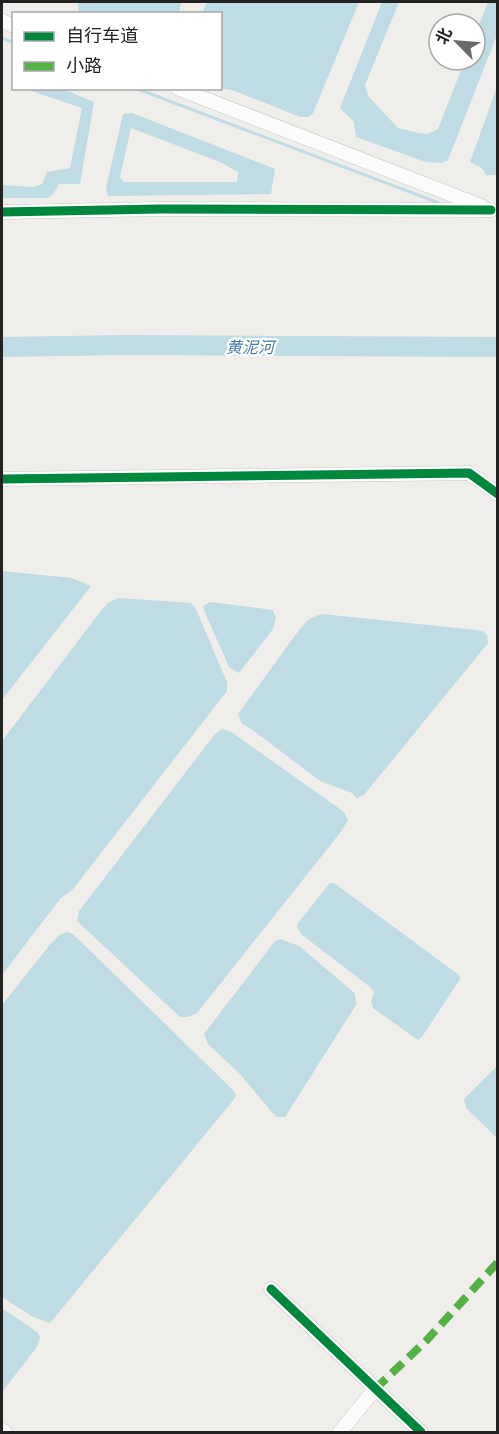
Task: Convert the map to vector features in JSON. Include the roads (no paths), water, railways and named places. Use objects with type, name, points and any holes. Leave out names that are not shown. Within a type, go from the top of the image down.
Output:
[{"type":"street","points":[[182,90],[494,210]]},
{"type":"street","points":[[2,212],[160,209],[494,210]]},
{"type":"street","points":[[2,479],[469,473],[498,494]]},
{"type":"street","points":[[271,1289],[421,1432]]},
{"type":"street","points":[[340,1432],[375,1389]]},
{"type":"water","points":[[78,2],[182,2],[179,12],[78,12]]},
{"type":"water","points":[[207,2],[359,2],[313,113],[308,117],[300,117],[235,91],[222,88],[222,12],[202,12]]},
{"type":"water","points":[[382,2],[399,2],[365,85],[368,96],[398,128],[428,134],[438,129],[460,72],[482,72],[448,160],[442,163],[426,162],[356,137],[354,122],[340,108]]},
{"type":"water","points":[[488,2],[497,2],[497,35],[487,61],[487,12],[484,12]]},
{"type":"water","points":[[497,87],[497,175],[486,175],[482,168],[470,162]]},
{"type":"water","points":[[28,90],[65,90],[94,102],[80,184],[59,184],[48,198],[2,198],[2,185],[33,187],[42,184],[47,172],[70,168],[82,108]]},
{"type":"water","points":[[132,113],[275,169],[271,194],[108,196],[106,188],[123,114]],"holes":[[[131,128],[220,162],[238,172],[237,182],[124,182],[120,177]]]},
{"type":"water","points":[[2,571],[72,578],[91,586],[2,700]]},
{"type":"water","points":[[119,598],[191,603],[196,609],[227,682],[227,691],[73,889],[60,899],[2,975],[2,741],[100,612],[109,602]]},
{"type":"water","points":[[210,602],[273,610],[276,618],[273,629],[239,673],[229,667],[206,615],[203,606]]},
{"type":"water","points":[[322,614],[476,630],[483,631],[487,635],[488,643],[364,795],[357,798],[352,793],[320,781],[242,724],[238,714],[299,630],[309,619]]},
{"type":"water","points":[[222,729],[230,731],[344,812],[348,820],[197,1013],[188,1017],[180,1017],[77,921],[79,911],[215,734]]},
{"type":"water","points":[[330,883],[334,883],[459,975],[460,979],[418,1040],[373,1008],[371,1001],[374,992],[370,987],[301,934],[297,927]]},
{"type":"water","points":[[67,932],[73,934],[234,1091],[236,1096],[50,1323],[33,1317],[2,1297],[2,1005],[52,942]]},
{"type":"water","points":[[280,939],[299,946],[351,990],[355,994],[356,1005],[285,1117],[277,1117],[271,1111],[240,1074],[208,1044],[204,1034],[275,941]]},
{"type":"water","points":[[497,1066],[497,1138],[466,1108],[464,1099]]},
{"type":"water","points":[[2,1308],[37,1332],[40,1337],[37,1347],[2,1392]]},
{"type":"waterway","points":[[2,38],[12,42]]},
{"type":"waterway","points":[[140,90],[439,203]]},
{"type":"waterway","name":"黄泥河","points":[[2,347],[125,345],[498,347]]}]
